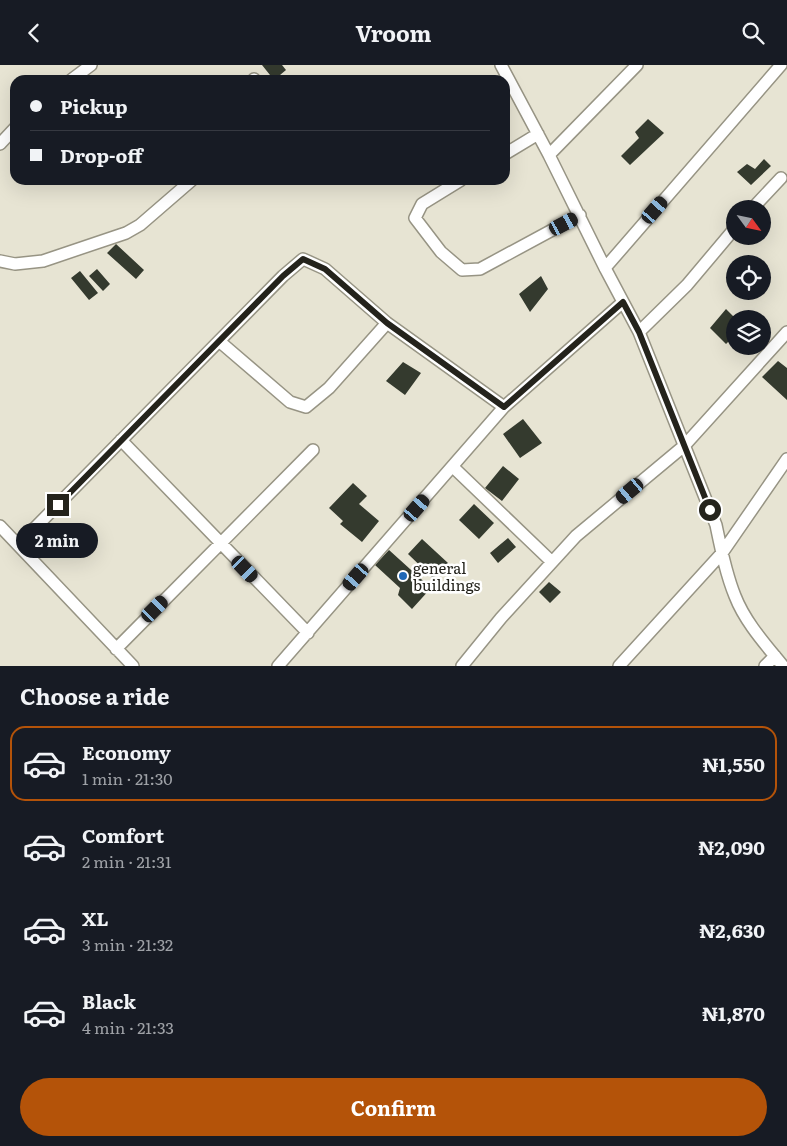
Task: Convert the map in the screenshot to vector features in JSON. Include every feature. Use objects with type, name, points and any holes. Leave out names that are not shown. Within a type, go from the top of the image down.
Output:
[{"type":"street","points":[[78,75],[91,65]]},
{"type":"street","points":[[550,155],[637,65]]},
{"type":"street","points":[[605,268],[781,65]]},
{"type":"street","points":[[510,82],[550,155],[605,268],[639,332],[716,525],[735,597],[745,615],[783,666]]},
{"type":"street","points":[[0,144],[10,133]]},
{"type":"street","points":[[510,151],[538,134]]},
{"type":"street","points":[[760,200],[781,178]]},
{"type":"street","points":[[0,261],[15,264],[43,261],[126,233],[140,225],[186,185]]},
{"type":"street","points":[[454,185],[422,204],[415,218],[441,252],[462,270],[480,269],[580,215]]},
{"type":"street","points":[[639,332],[687,285],[726,239]]},
{"type":"street","points":[[19,544],[283,276],[303,259],[325,269],[387,323],[504,407]]},
{"type":"street","points":[[278,666],[504,407],[623,302]]},
{"type":"street","points":[[220,341],[290,402],[306,407],[329,388],[387,323]]},
{"type":"street","points":[[462,666],[501,618],[576,536],[684,447],[787,333]]},
{"type":"street","points":[[121,440],[308,633]]},
{"type":"street","points":[[116,649],[313,450]]},
{"type":"street","points":[[619,666],[722,553],[787,459]]},
{"type":"street","points":[[453,467],[552,562]]},
{"type":"street","points":[[0,526],[133,666]]},
{"type":"street","points":[[765,666],[775,656]]},
{"type":"building","points":[[262,65],[282,65],[286,70],[280,75],[270,75]]},
{"type":"building","points":[[648,119],[664,133],[630,165],[621,156],[639,138],[635,132]]},
{"type":"building","points":[[764,159],[771,166],[751,185],[737,172],[747,164],[755,169]]},
{"type":"building","points":[[116,244],[144,270],[136,279],[107,253]]},
{"type":"building","points":[[97,269],[110,284],[103,291],[89,276]]},
{"type":"building","points":[[80,271],[98,293],[89,300],[71,278]]},
{"type":"building","points":[[541,276],[548,289],[530,312],[519,294]]},
{"type":"building","points":[[726,309],[726,344],[710,328]]},
{"type":"building","points":[[778,361],[787,368],[787,400],[762,377]]},
{"type":"building","points":[[403,362],[421,373],[405,395],[386,381]]},
{"type":"building","points":[[523,419],[542,443],[520,458],[503,434]]},
{"type":"building","points":[[503,466],[519,479],[502,501],[485,488]]},
{"type":"building","points":[[353,483],[367,496],[359,504],[379,521],[362,542],[340,524],[343,521],[329,508]]},
{"type":"building","name":"general buildings","points":[[474,504],[494,523],[479,539],[459,520]]},
{"type":"building","name":"general buildings","points":[[508,538],[516,547],[498,563],[490,553]]},
{"type":"building","name":"general buildings","points":[[422,539],[448,563],[433,578],[408,554]]},
{"type":"building","name":"general buildings","points":[[389,550],[431,588],[412,609],[398,595],[400,588],[375,565]]},
{"type":"building","points":[[549,582],[561,592],[550,603],[539,592]]},
{"type":"place","name":"general buildings","points":[[403,576]]},
{"type":"route","points":[[58,505],[283,276],[303,259],[325,269],[387,323],[504,407],[623,302],[639,332],[710,510]]}]
